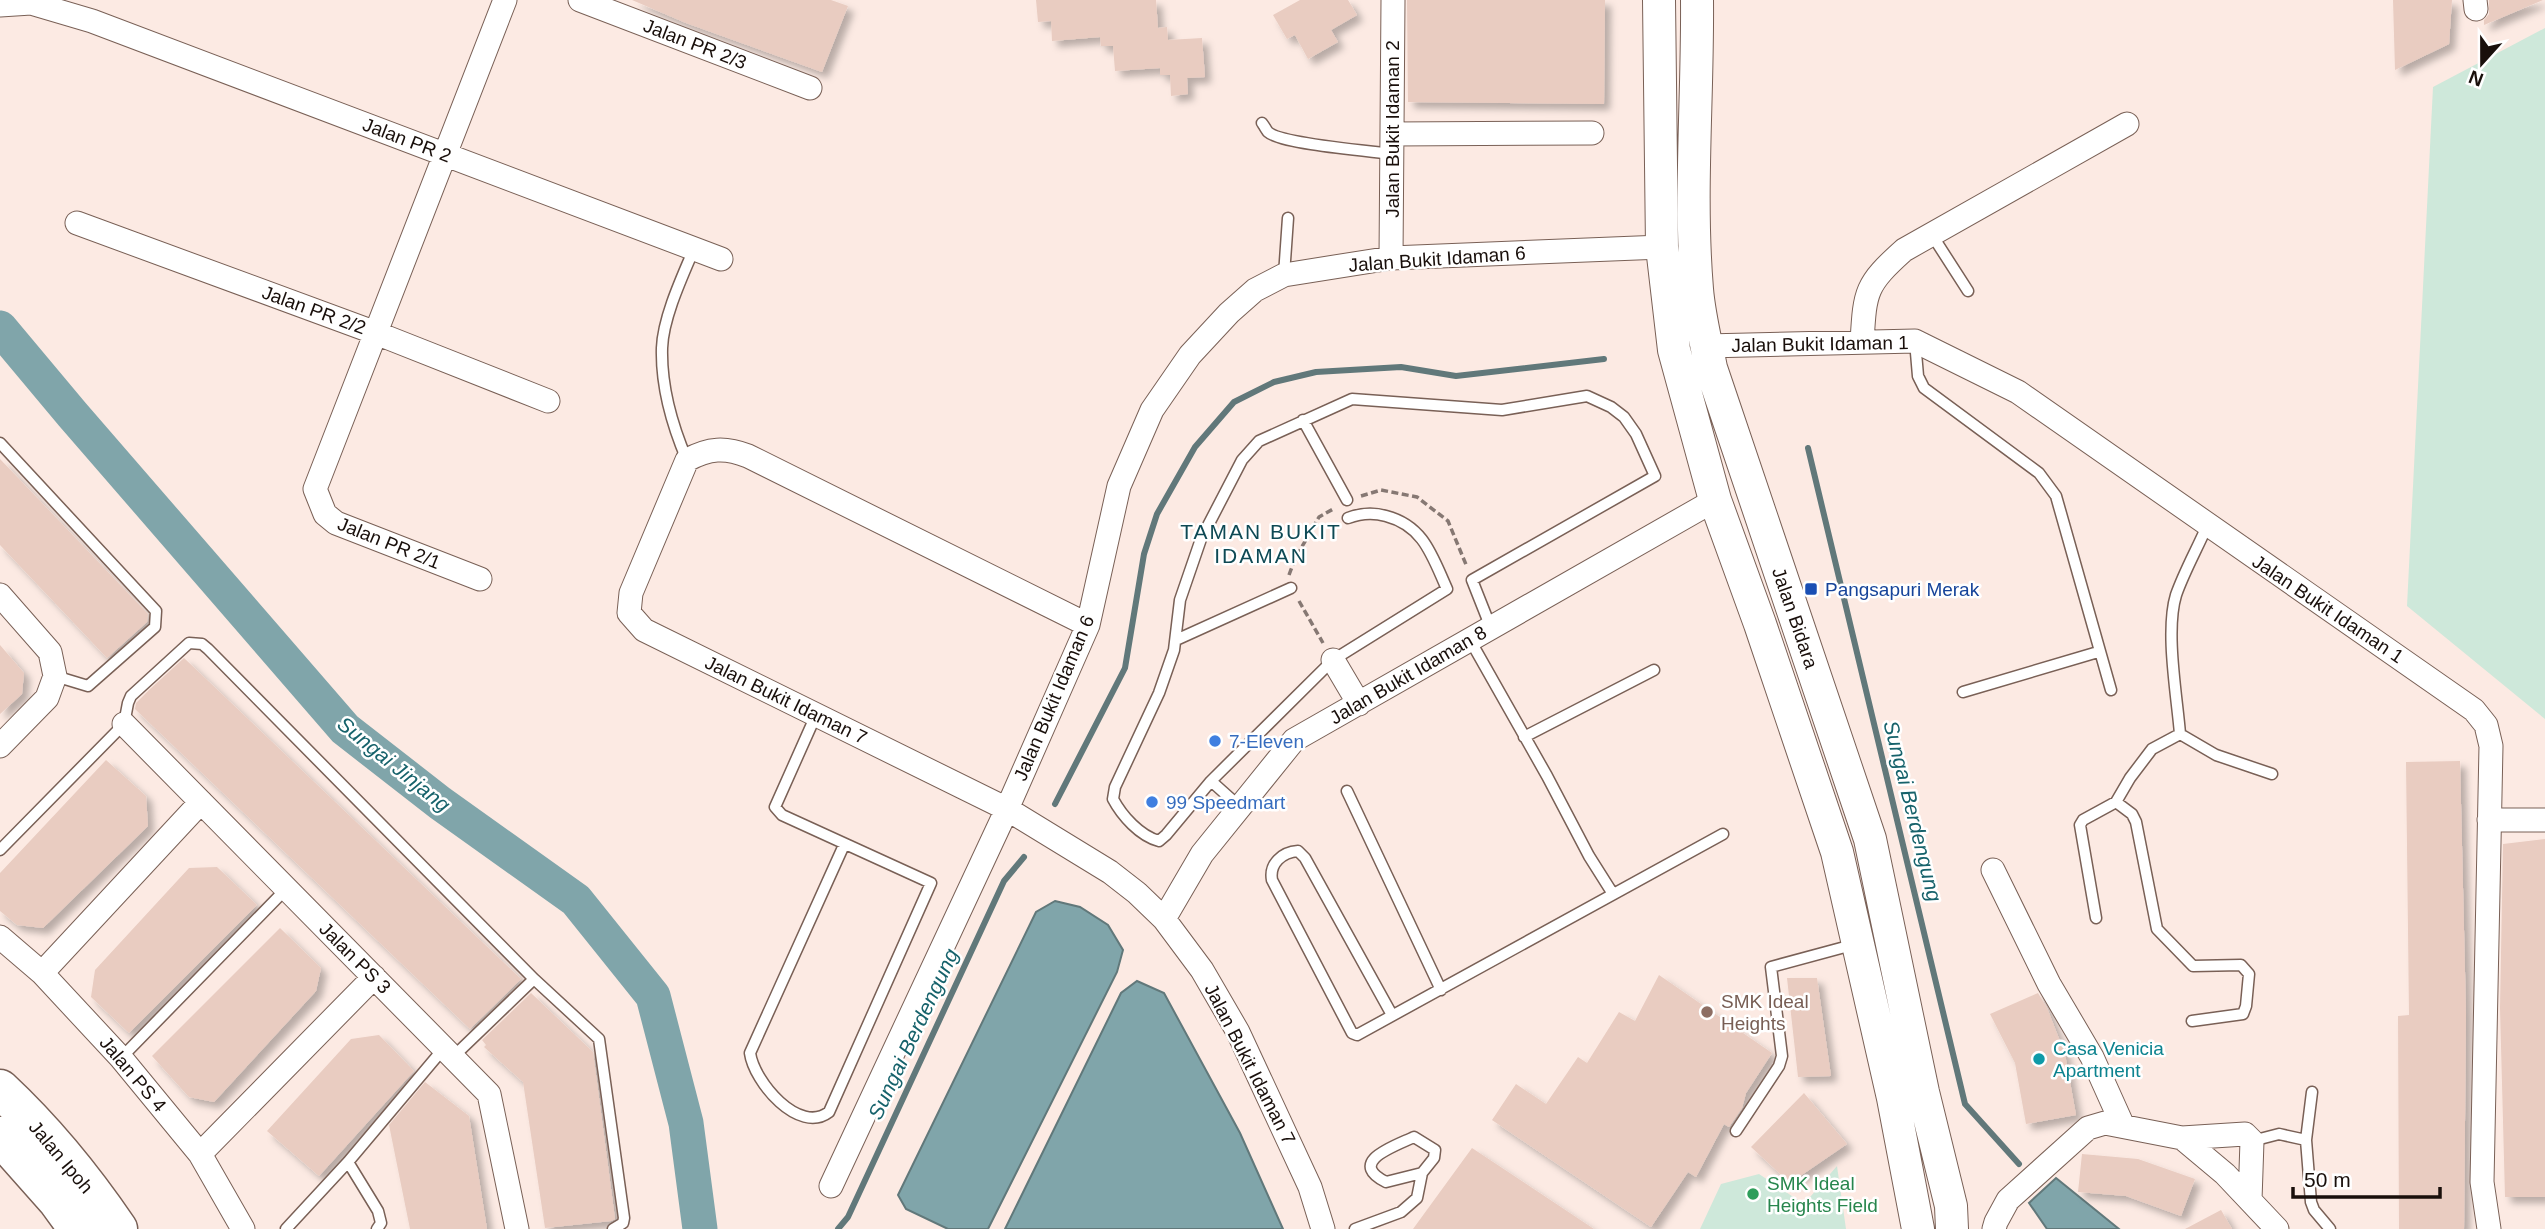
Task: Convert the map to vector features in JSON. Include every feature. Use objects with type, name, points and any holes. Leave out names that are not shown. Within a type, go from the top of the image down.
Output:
[{"type":"highway","name":"Jalan Ipoh","points":[[0,1089],[34,1123],[118,1229]]},
{"type":"highway","name":"Jalan Ipoh","points":[[0,1136],[57,1200],[78,1229]]},
{"type":"main road","name":"Jalan Bidara","points":[[1659,0],[1662,247],[1674,350],[1714,500],[1760,624],[1834,843],[1859,943],[1919,1229]]},
{"type":"main road","name":"Jalan Bidara","points":[[1697,0],[1695,246],[1697,292],[1706,345],[1711,368],[1786,594],[1870,839],[1923,1092],[1951,1206],[1952,1229]]},
{"type":"street","points":[[376,332],[505,0]]},
{"type":"street","name":"Jalan PR 2/3","points":[[580,0],[810,88]]},
{"type":"street","name":"Jalan Bukit Idaman 2","points":[[1391,258],[1393,0]]},
{"type":"street","name":"Jalan PR 2","points":[[0,5],[31,4],[92,21],[722,260]]},
{"type":"street","points":[[1862,342],[1865,298],[1879,273],[1905,250],[2127,124]]},
{"type":"street","points":[[1392,144],[1592,133]]},
{"type":"street","name":"Jalan PR 2/2","points":[[77,223],[376,332],[548,401]]},
{"type":"street","name":"Jalan Bukit Idaman 6","points":[[831,1186],[1007,809],[1088,625],[1119,486],[1153,410],[1190,355],[1229,313],[1255,290],[1284,275],[1391,258],[1662,247]]},
{"type":"street","name":"Jalan PR 2/1","points":[[376,332],[315,489],[325,514],[336,523],[480,579]]},
{"type":"street","name":"Jalan Bukit Idaman 1","points":[[1706,345],[1915,341],[2018,392],[2474,710],[2486,724],[2491,746],[2482,1182],[2489,1229]]},
{"type":"street","points":[[687,460],[712,449],[724,448],[748,456],[1088,625]]},
{"type":"street","name":"Jalan Bukit Idaman 7","points":[[687,460],[631,593],[629,613],[643,630],[1007,809],[1110,872],[1137,893],[1164,919],[1202,970],[1238,1032],[1310,1186],[1323,1229]]},
{"type":"street","name":"Jalan Bukit Idaman 8","points":[[1164,919],[1202,854],[1294,740],[1714,500]]},
{"type":"street","points":[[0,595],[50,652],[55,676],[47,698],[0,746]]},
{"type":"street","points":[[1333,660],[1359,704]]},
{"type":"street","name":"Jalan PS 3","points":[[124,724],[489,1094],[517,1229]]},
{"type":"street","points":[[42,973],[201,802]]},
{"type":"street","points":[[2489,820],[2545,820]]},
{"type":"street","points":[[1993,870],[2049,984],[2092,1057],[2123,1126]]},
{"type":"street","name":"Jalan PS 4","points":[[0,937],[42,973],[121,1058],[200,1154],[243,1229]]},
{"type":"street","points":[[200,1154],[374,977]]},
{"type":"street","points":[[1994,1229],[2008,1200],[2088,1128],[2105,1123],[2182,1138],[2245,1134],[2252,1141],[2250,1200]]},
{"type":"street","points":[[2182,1138],[2225,1174],[2277,1229]]},
{"type":"lane","points":[[1262,122],[1267,132],[1275,136],[1309,143],[1392,144]]},
{"type":"lane","points":[[1284,275],[1288,218]]},
{"type":"lane","points":[[1933,235],[1968,291]]},
{"type":"lane","points":[[687,460],[673,425],[666,394],[662,348],[666,324],[694,249]]},
{"type":"lane","points":[[1915,341],[1918,376],[1924,388],[2039,473],[2056,496],[2098,652],[2111,690]]},
{"type":"lane","points":[[1348,518],[1368,513],[1383,515],[1411,525],[1422,538],[1447,589],[1333,660],[1211,781],[1159,841],[1147,838],[1118,808],[1113,799],[1115,787],[1159,693],[1174,650],[1180,600],[1201,539],[1242,460],[1259,441],[1352,399],[1502,410],[1587,397],[1611,407],[1625,418],[1636,434],[1655,476],[1472,580],[1491,628]]},
{"type":"lane","points":[[1303,420],[1346,500]]},
{"type":"lane","points":[[0,443],[156,611],[155,627],[88,686],[55,676]]},
{"type":"lane","points":[[2180,734],[2172,635],[2173,613],[2176,596],[2207,526]]},
{"type":"lane","points":[[1176,640],[1292,588]]},
{"type":"lane","points":[[1470,640],[1612,894]]},
{"type":"lane","points":[[0,850],[124,724],[131,696],[189,643],[202,645],[534,979],[599,1038],[624,1217],[624,1223],[613,1229]]},
{"type":"lane","points":[[1963,692],[2098,652]]},
{"type":"lane","points":[[1524,737],[1654,670]]},
{"type":"lane","points":[[816,715],[775,807],[782,815],[931,883],[829,1112],[821,1118],[809,1119],[793,1112],[779,1101],[757,1075],[751,1065],[750,1054],[845,845]]},
{"type":"lane","points":[[2180,734],[2216,755],[2272,775]]},
{"type":"lane","points":[[2096,918],[2080,825],[2083,820],[2116,802],[2152,749],[2180,734]]},
{"type":"lane","points":[[1211,781],[1240,807]]},
{"type":"lane","points":[[1348,791],[1441,990]]},
{"type":"lane","points":[[2116,802],[2132,814],[2136,822],[2157,929],[2193,966],[2241,965],[2249,974],[2243,1014],[2192,1021]]},
{"type":"lane","points":[[1392,1016],[1306,858],[1298,850],[1290,851],[1273,864],[1270,872],[1272,880],[1352,1033],[1357,1035],[1441,990],[1723,834]]},
{"type":"lane","points":[[121,1058],[287,888]]},
{"type":"lane","points":[[1736,1131],[1779,1066],[1782,1056],[1771,967],[1777,963],[1859,943]]},
{"type":"lane","points":[[286,1229],[448,1053],[534,979]]},
{"type":"lane","points":[[2312,1092],[2306,1140],[2311,1202],[2314,1210],[2330,1229]]},
{"type":"lane","points":[[2252,1141],[2279,1134],[2306,1140]]},
{"type":"lane","points":[[1355,1229],[1401,1212],[1417,1198],[1422,1173],[1434,1158],[1435,1150],[1414,1137],[1375,1156],[1371,1163],[1375,1177],[1386,1182],[1422,1173]]},
{"type":"lane","points":[[348,1162],[378,1211],[382,1223],[377,1229]]},
{"type":"path","points":[[1333,660],[1292,588],[1289,574],[1319,517],[1346,500]]},
{"type":"green space","points":[[2545,28],[2545,719],[2407,606],[2433,87]]},
{"type":"green space","name":"SMK Ideal Heights Field","points":[[1837,1166],[1846,1229],[1700,1229],[1721,1184],[1759,1174],[1804,1204]]},
{"type":"water","points":[[1055,901],[1080,907],[1108,925],[1123,950],[1117,972],[988,1229],[948,1229],[906,1209],[898,1195],[1036,912]]},
{"type":"water","points":[[1137,981],[1164,993],[1240,1133],[1283,1229],[1005,1229],[1121,993]]},
{"type":"water","points":[[2056,1178],[2119,1229],[2047,1229],[2029,1203]]},
{"type":"building","points":[[632,0],[831,0],[848,6],[822,72],[686,23]]},
{"type":"building","points":[[1036,0],[1156,0],[1158,28],[1167,27],[1168,40],[1202,38],[1205,77],[1187,78],[1188,94],[1171,96],[1170,75],[1160,75],[1160,68],[1115,71],[1113,46],[1101,46],[1100,37],[1052,41],[1051,21],[1038,22]]},
{"type":"building","points":[[1300,0],[1348,0],[1357,15],[1331,30],[1338,42],[1308,59],[1295,35],[1287,39],[1273,15]]},
{"type":"building","points":[[1407,0],[1605,0],[1604,104],[1408,102]]},
{"type":"building","points":[[2393,0],[2452,0],[2449,44],[2395,70]]},
{"type":"building","points":[[2489,0],[2543,0],[2484,25],[2489,14]]},
{"type":"building","points":[[0,459],[148,614],[147,622],[107,658],[0,545]]},
{"type":"building","points":[[0,645],[24,673],[22,694],[0,714]]},
{"type":"building","points":[[184,658],[521,979],[470,1029],[135,709],[136,703]]},
{"type":"building","points":[[106,760],[146,796],[148,826],[43,928],[17,925],[0,911],[0,873]]},
{"type":"building","points":[[2460,761],[2466,1014],[2464,1229],[2399,1229],[2398,1016],[2409,1015],[2406,762]]},
{"type":"building","points":[[2545,839],[2545,1197],[2505,1197],[2500,1008],[2503,844]]},
{"type":"building","points":[[217,867],[257,905],[129,1033],[91,997],[95,970],[189,868]]},
{"type":"building","points":[[280,928],[321,968],[316,991],[214,1102],[189,1097],[152,1056]]},
{"type":"building","points":[[1659,975],[1772,1053],[1746,1093],[1742,1108],[1729,1127],[1724,1124],[1696,1177],[1688,1172],[1651,1227],[1492,1120],[1516,1084],[1546,1104],[1578,1057],[1587,1063],[1619,1012],[1635,1021]]},
{"type":"building","points":[[1787,978],[1817,978],[1831,1076],[1798,1077]]},
{"type":"building","points":[[531,993],[593,1052],[615,1219],[611,1221],[545,1228],[523,1082],[484,1047],[486,1045],[482,1040]]},
{"type":"building","name":"Casa Venicia Apartment","points":[[2038,993],[2047,1008],[2065,1054],[2076,1115],[2026,1124],[2015,1063],[1990,1014]]},
{"type":"building","points":[[379,1035],[414,1071],[319,1176],[267,1131],[351,1039]]},
{"type":"building","points":[[425,1082],[469,1116],[487,1229],[410,1229],[389,1125]]},
{"type":"building","points":[[1804,1093],[1847,1144],[1790,1183],[1751,1147]]},
{"type":"building","points":[[1472,1148],[1594,1229],[1413,1229]]},
{"type":"building","points":[[2082,1154],[2138,1159],[2195,1179],[2181,1216],[2126,1196],[2078,1192]]},
{"type":"building","points":[[2221,1210],[2232,1229],[2185,1229]]},
{"type":"waterway","name":"Sungai Jinjang","points":[[0,328],[345,729],[440,803],[576,900],[653,996],[686,1123],[700,1229]]},
{"type":"waterway","name":"Sungai Berdengung","points":[[1055,804],[1125,668],[1144,554],[1157,514],[1195,447],[1234,402],[1274,382],[1316,372],[1401,367],[1456,376],[1604,359]]},
{"type":"waterway","name":"Sungai Berdengung","points":[[1808,448],[1965,1104],[2019,1164]]},
{"type":"waterway","name":"Sungai Berdengung","points":[[838,1229],[848,1217],[1004,881],[1024,857]]},
{"type":"place","name":"Pangsapuri Merak","points":[[1811,589]]},
{"type":"place","name":"7-Eleven","points":[[1215,741]]},
{"type":"place","name":"99 Speedmart","points":[[1152,802]]},
{"type":"place","name":"SMK Ideal Heights","points":[[1707,1012]]},
{"type":"place","name":"Casa Venicia Apartment","points":[[2039,1059]]},
{"type":"place","name":"SMK Ideal Heights Field","points":[[1753,1194]]},
{"type":"district","name":"TAMAN BUKIT IDAMAN","points":[[1261,543]]}]
